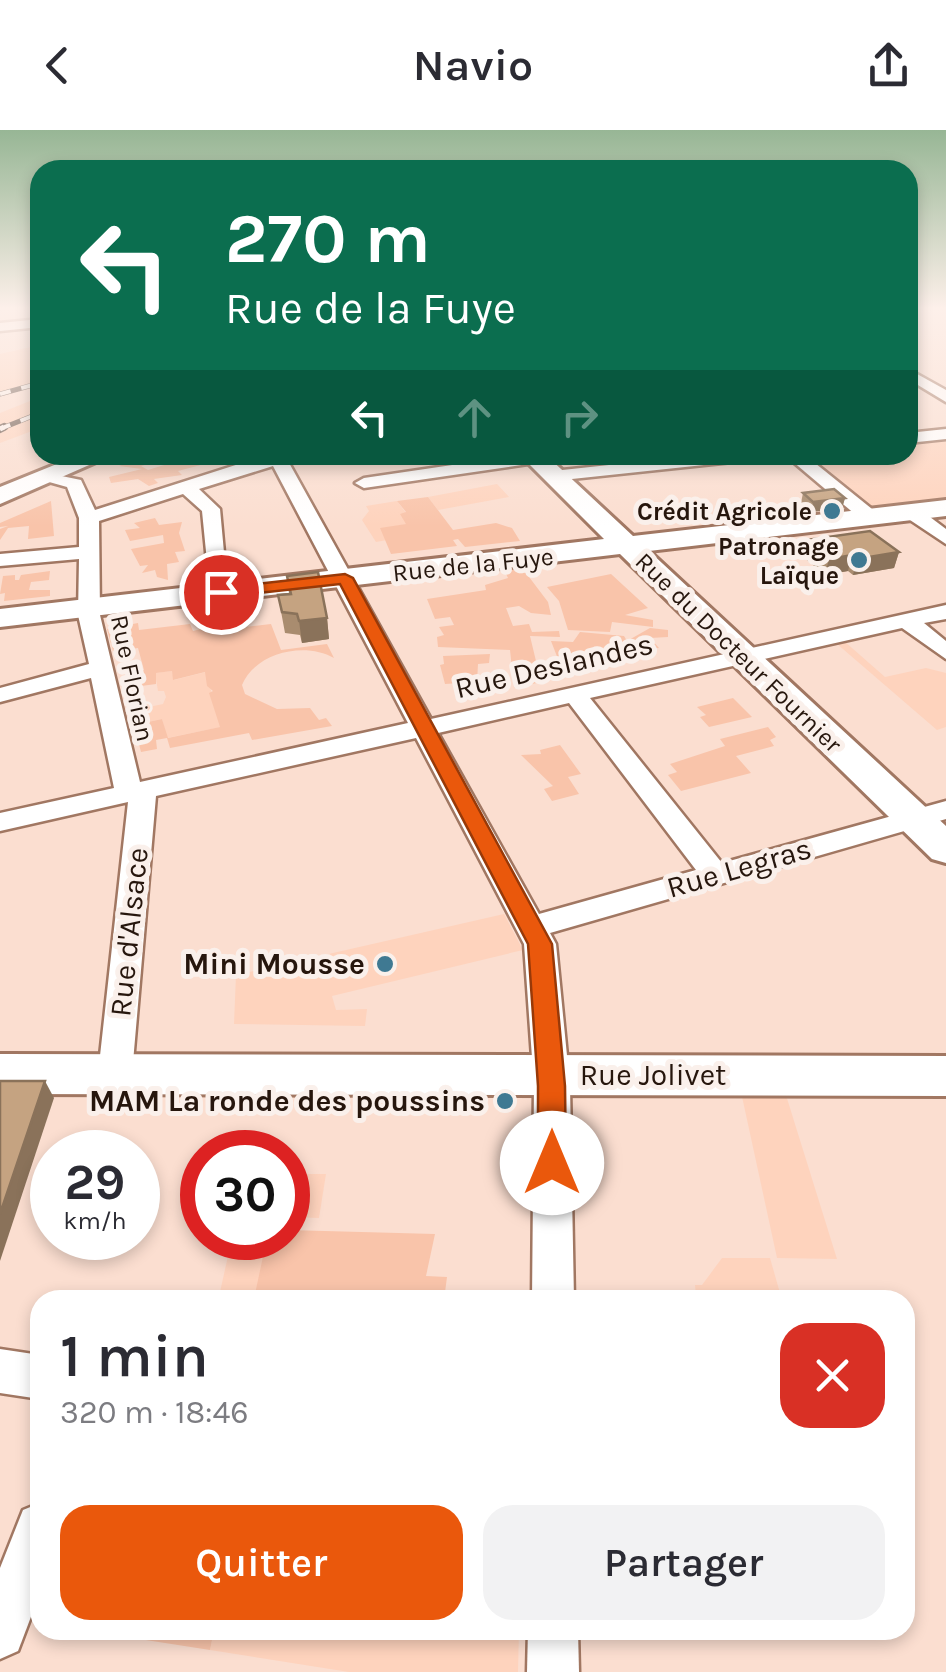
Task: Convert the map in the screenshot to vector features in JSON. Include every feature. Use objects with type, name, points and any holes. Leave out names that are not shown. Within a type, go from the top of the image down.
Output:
[{"type":"street","points":[[922,382],[946,397]]},
{"type":"street","points":[[918,437],[946,434]]},
{"type":"street","points":[[0,496],[75,465]]},
{"type":"street","points":[[48,476],[75,484],[89,518],[253,465]]},
{"type":"street","points":[[286,465],[540,944],[551,1074],[552,1290]]},
{"type":"street","points":[[364,483],[522,465]]},
{"type":"street","name":"Rue du Docteur Fournier","points":[[542,465],[744,656],[930,814],[946,849]]},
{"type":"street","points":[[806,465],[870,517]]},
{"type":"street","points":[[186,487],[211,509],[221,592]]},
{"type":"street","name":"Rue de la Fuye","points":[[0,618],[946,508]]},
{"type":"street","points":[[911,512],[946,538]]},
{"type":"street","name":"Rue Florian","points":[[89,518],[90,608],[136,792]]},
{"type":"street","points":[[0,560],[89,552]]},
{"type":"street","name":"Rue Deslandes","points":[[0,822],[946,612]]},
{"type":"street","points":[[907,620],[946,652]]},
{"type":"street","points":[[0,695],[102,668]]},
{"type":"street","points":[[575,696],[715,875]]},
{"type":"street","name":"Rue d'Alsace","points":[[115,1074],[136,792]]},
{"type":"street","name":"Rue Legras","points":[[532,927],[930,814]]},
{"type":"street","name":"Rue Jolivet","points":[[0,1074],[946,1076]]},
{"type":"street","points":[[0,1371],[30,1376]]},
{"type":"street","points":[[0,1632],[30,1554]]},
{"type":"street","points":[[553,1672],[554,1640]]},
{"type":"shaded area","points":[[0,382],[30,382],[30,388],[0,395]]},
{"type":"shaded area","points":[[30,401],[30,432],[0,443],[0,413]]},
{"type":"shaded area","points":[[946,441],[946,505],[870,511],[814,465],[918,465],[918,444]]},
{"type":"shaded area","points":[[145,465],[141,466],[148,470],[164,465],[201,465],[178,471],[182,475],[154,479],[158,483],[149,486],[138,479],[111,483],[109,477],[142,469],[119,466]]},
{"type":"shaded area","points":[[497,484],[509,497],[438,510],[428,497]]},
{"type":"shaded area","points":[[428,497],[453,530],[496,523],[512,528],[520,541],[465,547],[458,539],[453,540],[457,546],[391,554],[380,528],[406,524],[400,514],[406,512],[397,501]]},
{"type":"shaded area","points":[[51,501],[54,536],[28,539],[29,526],[8,528],[0,540],[0,529],[8,526],[0,527],[0,523]]},
{"type":"shaded area","points":[[397,501],[406,513],[407,524],[381,529],[387,540],[376,542],[362,520],[369,511],[366,506]]},
{"type":"shaded area","points":[[155,518],[159,525],[182,522],[179,533],[185,551],[175,552],[179,562],[167,564],[168,580],[157,577],[155,570],[142,573],[148,565],[140,566],[131,549],[164,543],[163,535],[130,541],[125,530],[140,528],[134,523]]},
{"type":"shaded area","points":[[520,565],[548,602],[551,615],[531,613],[519,606],[506,608],[513,626],[529,624],[532,632],[559,631],[560,637],[530,636],[541,682],[514,688],[510,650],[438,647],[437,637],[444,635],[439,627],[454,625],[450,617],[435,619],[427,599],[486,590],[485,585],[508,578],[503,567]]},
{"type":"shaded area","points":[[50,571],[49,580],[31,582],[29,590],[50,590],[50,596],[4,601],[5,593],[0,594],[3,576],[15,575],[15,580],[19,580],[21,575]]},
{"type":"shaded area","points":[[611,574],[648,608],[625,615],[653,620],[653,627],[612,622],[610,632],[568,630],[559,601],[547,587]]},
{"type":"shaded area","points":[[222,599],[248,600],[255,618],[243,621],[245,627],[271,624],[281,650],[327,644],[334,658],[295,651],[269,658],[248,674],[242,685],[245,694],[277,709],[310,708],[319,720],[326,718],[332,726],[252,740],[249,733],[170,748],[167,738],[156,740],[157,749],[141,752],[134,725],[162,719],[168,738],[220,727],[209,693],[213,691],[207,686],[205,672],[173,680],[172,671],[156,673],[156,684],[141,686],[137,672],[144,670],[138,648],[113,651],[107,629],[138,623],[139,630],[190,624],[193,631],[205,628],[206,615],[221,611]]},
{"type":"shaded area","points":[[650,628],[668,630],[668,637],[650,638],[659,648],[645,649],[650,657],[624,662],[619,656],[603,658],[607,666],[587,668],[580,655],[558,659],[551,641],[573,642],[580,632],[624,636],[627,641]]},
{"type":"shaded area","points":[[844,641],[885,677],[926,668],[946,673],[946,727],[937,730],[836,643]]},
{"type":"shaded area","points":[[490,654],[489,663],[478,664],[477,682],[445,684],[440,665],[444,664],[443,656]]},
{"type":"shaded area","points":[[172,671],[174,680],[206,672],[221,727],[167,738],[162,719],[134,725],[130,711],[163,704],[166,697],[164,691],[158,691],[155,673]]},
{"type":"shaded area","points":[[733,698],[752,717],[709,727],[700,717],[706,715],[697,707]]},
{"type":"shaded area","points":[[768,727],[776,737],[770,740],[774,746],[736,756],[751,773],[681,791],[668,775],[677,772],[670,764],[725,746],[720,739]]},
{"type":"shaded area","points":[[560,745],[581,774],[568,777],[579,794],[552,801],[544,789],[553,786],[521,755],[541,754],[540,750]]},
{"type":"shaded area","name":"Mini Mousse","points":[[504,914],[523,950],[332,996],[336,1010],[367,1009],[365,1026],[234,1024],[236,975]]},
{"type":"shaded area","points":[[741,1092],[785,1092],[837,1259],[777,1258]]},
{"type":"shaded area","points":[[310,1174],[326,1174],[319,1218],[310,1218]]},
{"type":"shaded area","points":[[310,1231],[435,1234],[426,1276],[447,1277],[445,1290],[256,1290],[262,1260],[310,1260]]},
{"type":"shaded area","points":[[722,1258],[770,1258],[779,1290],[695,1290],[695,1285],[702,1285]]},
{"type":"shaded area","points":[[227,1260],[263,1260],[257,1290],[220,1290]]},
{"type":"shaded area","points":[[146,1640],[212,1640],[210,1650]]},
{"type":"shaded area","points":[[212,1640],[519,1640],[518,1672],[349,1672],[210,1650]]},
{"type":"building","points":[[834,489],[845,498],[813,502],[803,493]]},
{"type":"building","points":[[870,531],[899,552],[829,559],[806,540]]},
{"type":"building","points":[[318,572],[327,618],[299,621],[297,614],[282,612],[278,595],[291,594],[287,576]]},
{"type":"building","points":[[0,1081],[45,1081],[0,1214]]},
{"type":"railway","points":[[0,394],[30,386]]},
{"type":"railway","points":[[4,427],[0,429],[30,417]]},
{"type":"place","name":"Crédit Agricole","points":[[832,511]]},
{"type":"place","name":"Patronage Laïque","points":[[859,560]]},
{"type":"place","name":"Mini Mousse","points":[[385,964]]},
{"type":"place","name":"MAM La ronde des poussins","points":[[505,1101]]},
{"type":"route","points":[[221,592],[345,578],[540,944],[552,1086],[552,1163]]}]
